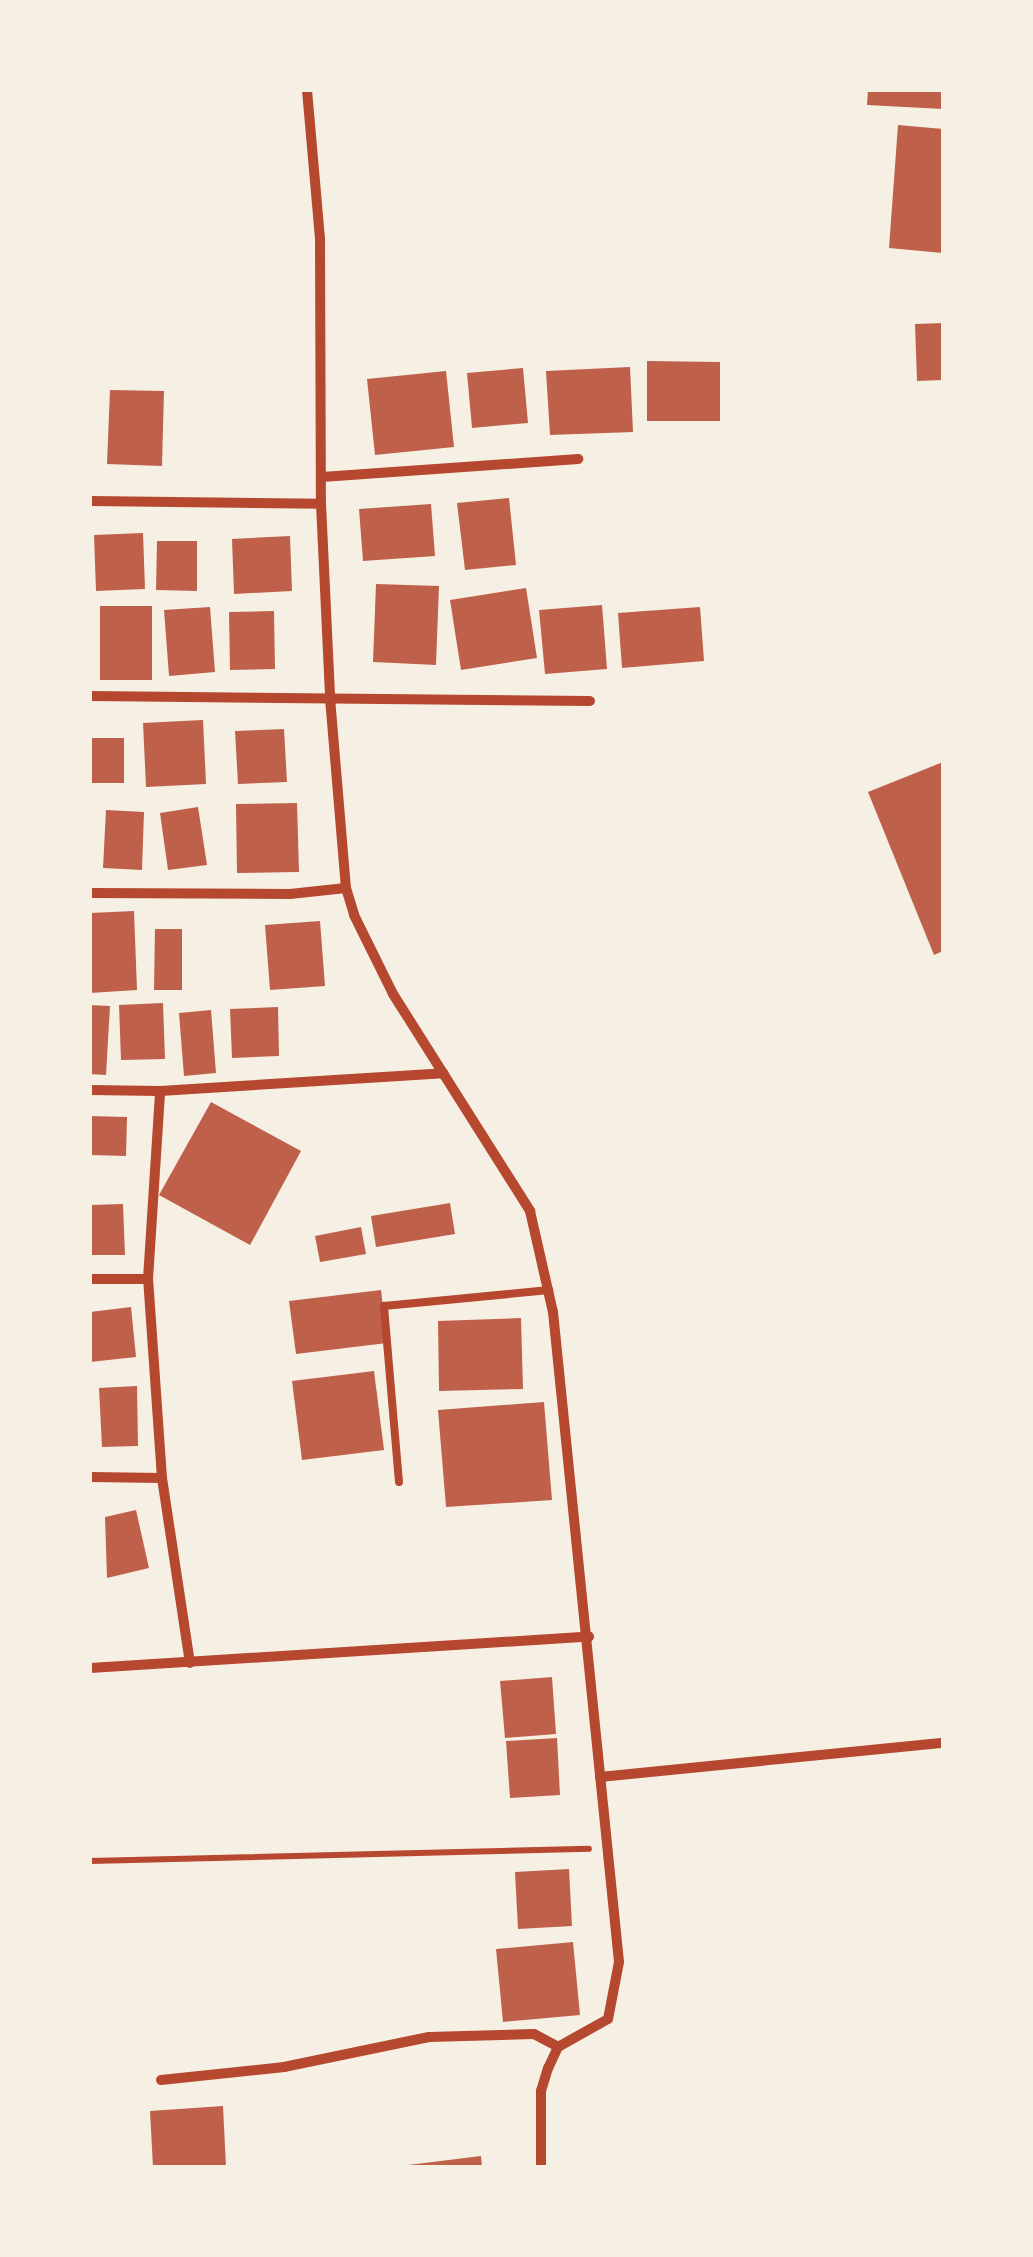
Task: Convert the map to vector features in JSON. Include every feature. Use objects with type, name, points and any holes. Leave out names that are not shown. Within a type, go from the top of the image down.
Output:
[{"type":"street","points":[[307,90],[320,240],[322,504],[330,698],[346,888],[354,915],[393,994],[530,1211],[549,1290],[589,1637],[606,1849],[619,1943],[616,1994],[608,2018],[558,2047],[541,2091],[541,2167]]},
{"type":"street","points":[[322,477],[578,459]]},
{"type":"street","points":[[90,501],[322,504]]},
{"type":"street","points":[[90,696],[590,701]]},
{"type":"street","points":[[90,893],[290,894],[346,888]]},
{"type":"street","points":[[90,1090],[160,1091],[443,1073]]},
{"type":"street","points":[[160,1091],[148,1280],[162,1478],[190,1664]]},
{"type":"street","points":[[90,1279],[148,1280]]},
{"type":"street","points":[[90,1477],[162,1478]]},
{"type":"street","points":[[90,1668],[589,1637]]},
{"type":"street","points":[[600,1777],[943,1743]]},
{"type":"street","points":[[161,2080],[284,2066],[429,2037],[534,2034],[558,2047]]},
{"type":"lane","points":[[399,1482],[384,1306],[549,1290]]},
{"type":"path","points":[[90,1861],[606,1849]]},
{"type":"building","points":[[868,90],[943,90],[943,109],[867,105]]},
{"type":"building","points":[[898,125],[943,129],[943,253],[889,248]]},
{"type":"building","points":[[943,323],[943,380],[917,381],[915,324]]},
{"type":"building","points":[[647,361],[720,362],[720,421],[647,421]]},
{"type":"building","points":[[630,367],[633,432],[550,435],[546,371]]},
{"type":"building","points":[[523,368],[528,423],[472,428],[467,373]]},
{"type":"building","points":[[446,371],[454,447],[375,455],[367,379]]},
{"type":"building","points":[[110,390],[164,391],[162,466],[107,464]]},
{"type":"building","points":[[509,498],[516,565],[465,570],[457,503]]},
{"type":"building","points":[[431,504],[435,556],[363,561],[359,509]]},
{"type":"building","points":[[143,533],[145,589],[96,591],[94,535]]},
{"type":"building","points":[[290,536],[292,591],[234,594],[232,539]]},
{"type":"building","points":[[157,541],[197,541],[197,591],[156,590]]},
{"type":"building","points":[[376,584],[439,586],[436,665],[373,662]]},
{"type":"building","points":[[526,588],[537,658],[461,670],[450,600]]},
{"type":"building","points":[[602,605],[607,669],[545,674],[539,610]]},
{"type":"building","points":[[100,606],[152,606],[152,680],[100,680]]},
{"type":"building","points":[[210,607],[215,672],[169,676],[164,610]]},
{"type":"building","points":[[700,607],[704,661],[622,668],[618,613]]},
{"type":"building","points":[[274,611],[275,669],[230,670],[229,612]]},
{"type":"building","points":[[203,720],[206,784],[146,787],[143,723]]},
{"type":"building","points":[[284,729],[287,782],[238,784],[235,731]]},
{"type":"building","points":[[90,738],[124,738],[124,783],[90,783]]},
{"type":"building","points":[[943,762],[943,951],[934,955],[868,792]]},
{"type":"building","points":[[297,803],[299,872],[237,873],[236,804]]},
{"type":"building","points":[[198,807],[207,865],[168,870],[160,813]]},
{"type":"building","points":[[106,810],[144,812],[142,870],[103,868]]},
{"type":"building","points":[[134,911],[137,990],[90,993],[90,913]]},
{"type":"building","points":[[320,921],[325,986],[270,990],[265,925]]},
{"type":"building","points":[[155,929],[182,929],[182,990],[154,990]]},
{"type":"building","points":[[163,1003],[165,1059],[121,1060],[119,1005]]},
{"type":"building","points":[[90,1005],[110,1006],[106,1075],[90,1074]]},
{"type":"building","points":[[278,1007],[279,1056],[232,1058],[230,1009]]},
{"type":"building","points":[[211,1010],[216,1073],[184,1076],[179,1013]]},
{"type":"building","points":[[211,1102],[301,1151],[250,1245],[159,1195]]},
{"type":"building","points":[[90,1116],[127,1117],[126,1156],[90,1155]]},
{"type":"building","points":[[450,1203],[455,1234],[376,1247],[371,1216]]},
{"type":"building","points":[[123,1204],[125,1255],[90,1255],[90,1205]]},
{"type":"building","points":[[361,1227],[366,1254],[320,1262],[315,1236]]},
{"type":"building","points":[[381,1290],[387,1343],[296,1354],[289,1301]]},
{"type":"building","points":[[131,1307],[136,1357],[90,1362],[90,1312]]},
{"type":"building","points":[[521,1318],[523,1389],[439,1391],[438,1321]]},
{"type":"building","points":[[374,1371],[384,1450],[302,1460],[292,1381]]},
{"type":"building","points":[[137,1386],[138,1446],[102,1447],[99,1388]]},
{"type":"building","points":[[544,1402],[552,1500],[446,1507],[438,1410]]},
{"type":"building","points":[[136,1510],[149,1568],[107,1578],[105,1517]]},
{"type":"building","points":[[552,1677],[556,1734],[505,1738],[500,1681]]},
{"type":"building","points":[[557,1738],[560,1795],[510,1798],[506,1741]]},
{"type":"building","points":[[569,1869],[572,1926],[518,1929],[515,1872]]},
{"type":"building","points":[[573,1942],[580,2015],[503,2022],[496,1949]]},
{"type":"building","points":[[223,2106],[226,2167],[153,2167],[150,2111]]},
{"type":"building","points":[[481,2156],[482,2167],[408,2167],[408,2165]]}]
